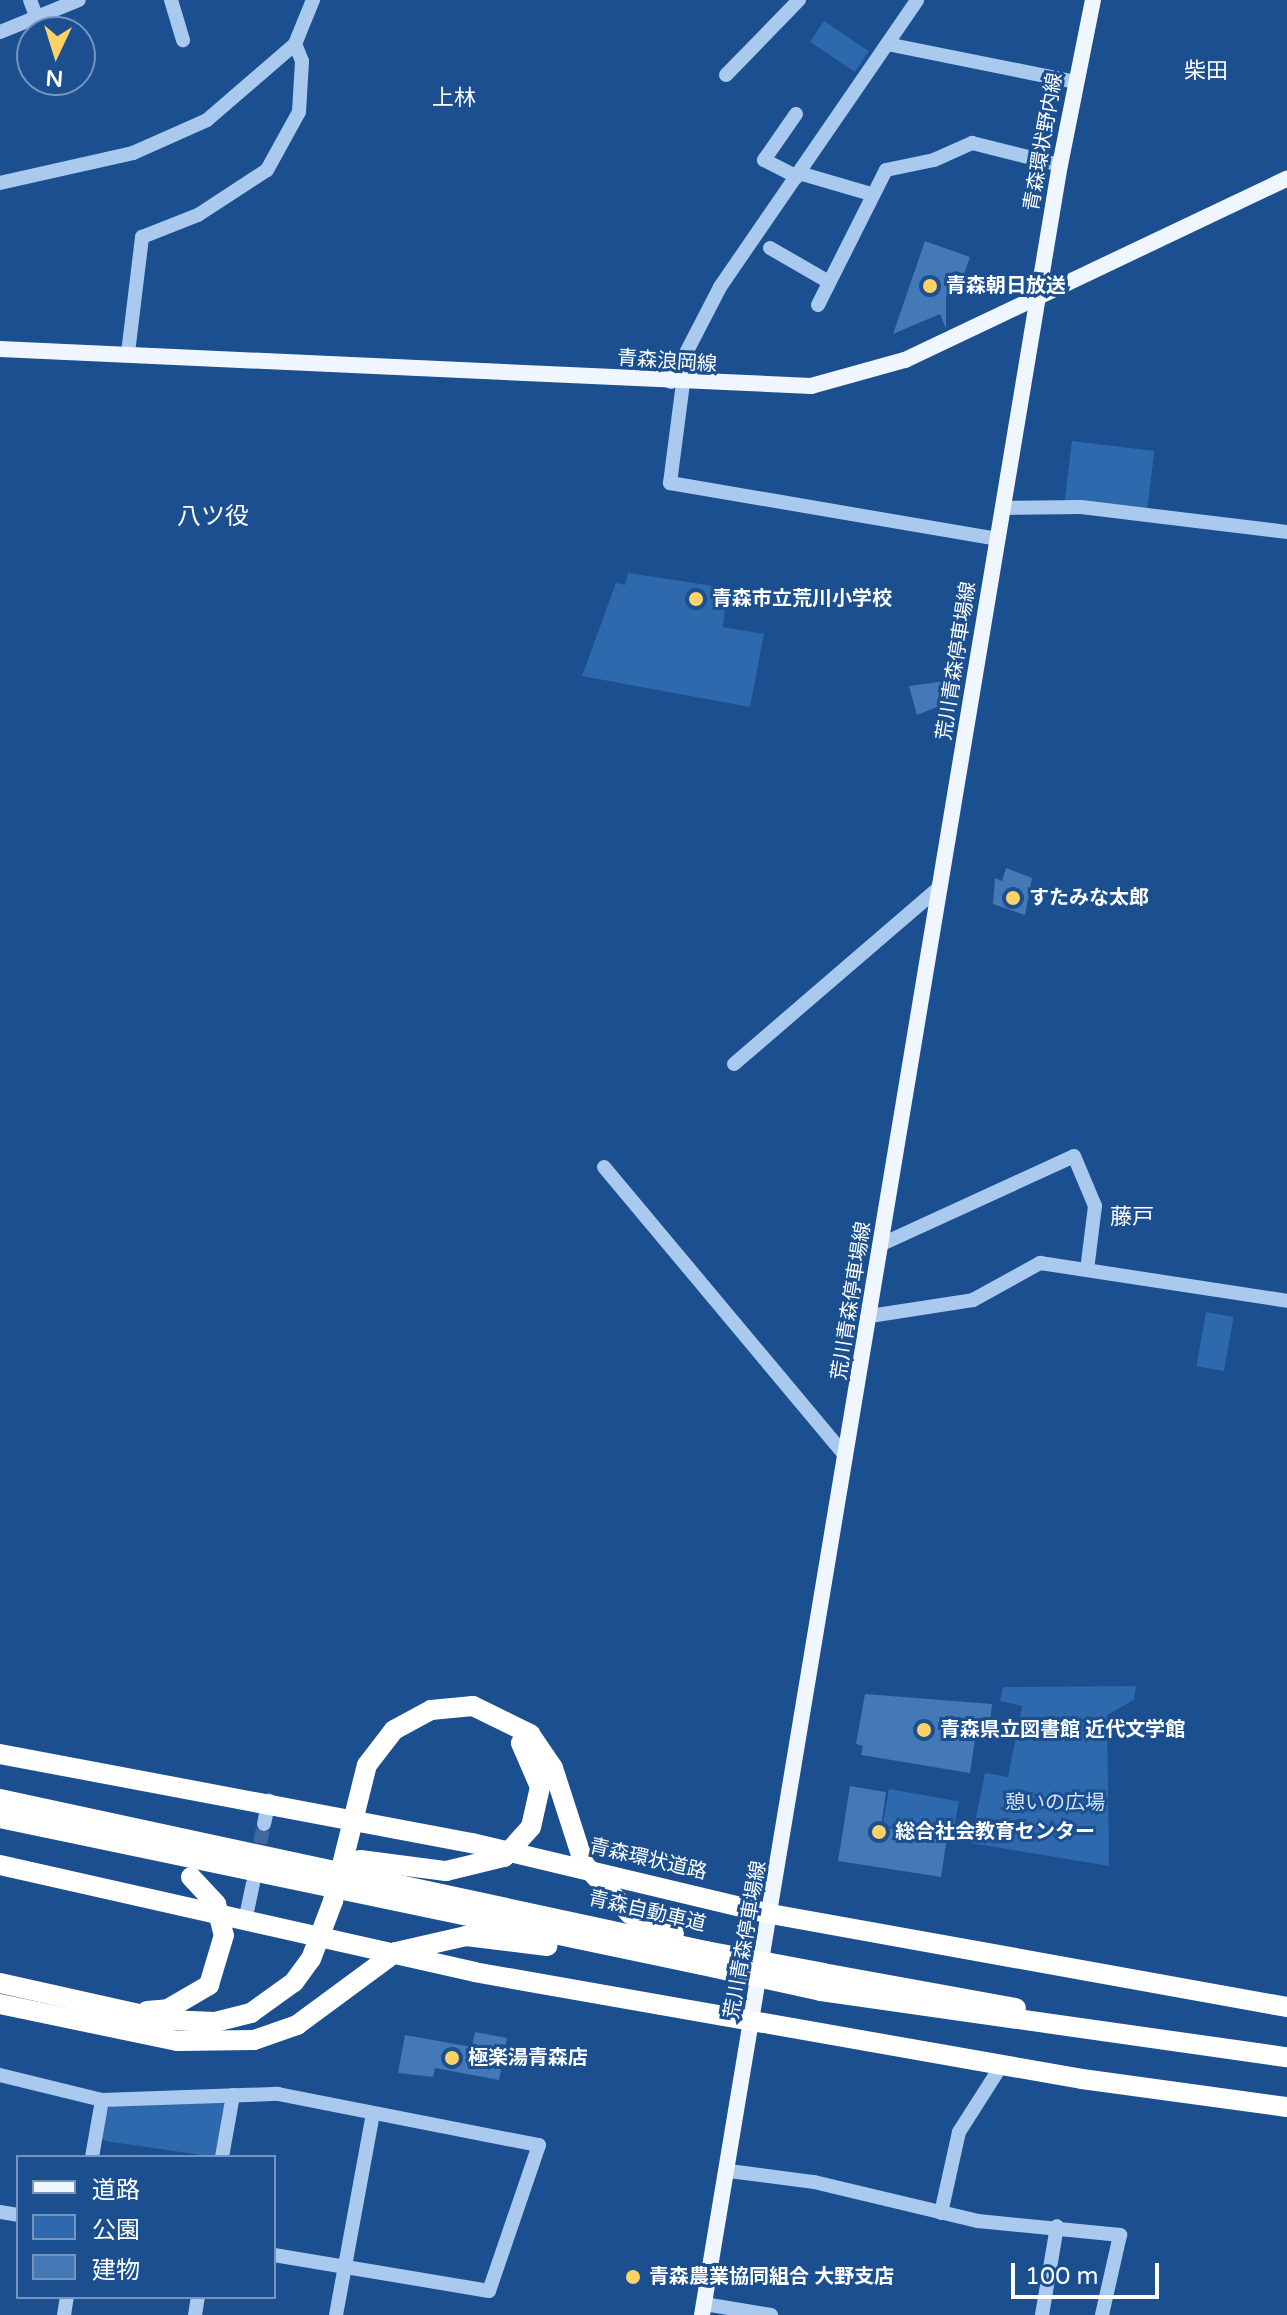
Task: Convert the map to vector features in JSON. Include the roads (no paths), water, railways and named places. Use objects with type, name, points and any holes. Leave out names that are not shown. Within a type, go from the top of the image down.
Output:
[{"type":"highway","points":[[253,2025],[294,1982],[311,1959],[333,1901],[367,1765],[394,1730],[431,1710],[484,1709],[530,1734],[553,1768],[584,1864],[602,1891],[630,1914],[704,1957]]},
{"type":"highway","points":[[0,1983],[194,2023],[253,2025],[302,1991],[321,1965],[344,1905],[371,1782],[392,1746],[441,1718],[482,1719],[517,1738],[529,1753],[539,1778],[539,1809],[531,1827],[504,1857],[446,1871],[122,1832]]},
{"type":"highway","name":"青森環状道路","points":[[0,1754],[269,1801],[771,1914],[1287,2007]]},
{"type":"highway","name":"青森自動車道","points":[[0,1799],[122,1832],[817,1984],[1287,2057]]},
{"type":"highway","name":"青森自動車道","points":[[0,1818],[122,1832]]},
{"type":"highway","points":[[122,1832],[191,1877],[216,1904],[224,1935],[209,1985],[168,2009],[135,2012]]},
{"type":"highway","points":[[0,1865],[418,1961],[1001,2066],[1287,2107]]},
{"type":"highway","points":[[0,2004],[114,2027],[210,2033],[307,2019],[364,1970],[396,1952],[466,1936],[704,1957]]},
{"type":"highway","name":"青森自動車道","points":[[704,1957],[775,1964],[817,1984],[1287,2050]]},
{"type":"main road","name":"青森環状野内線","points":[[1039,292],[1075,82],[1093,0]]},
{"type":"main road","name":"青森浪岡線","points":[[0,349],[780,388],[858,377],[1287,179]]},
{"type":"main road","name":"荒川青森停車場線","points":[[703,2309],[729,2171],[1039,292]]},
{"type":"street","points":[[42,16],[79,0]]},
{"type":"street","points":[[171,0],[183,40]]},
{"type":"street","points":[[0,183],[133,153],[183,133],[226,108],[295,44],[313,0]]},
{"type":"street","points":[[726,75],[799,0]]},
{"type":"street","points":[[917,0],[720,287],[677,382],[670,483],[997,539]]},
{"type":"street","points":[[128,353],[142,237],[198,215],[267,170],[299,112],[302,61],[295,44]]},
{"type":"street","points":[[887,44],[1075,82]]},
{"type":"street","points":[[796,114],[764,160],[798,175],[871,194]]},
{"type":"street","points":[[818,305],[871,194],[886,170],[934,160],[972,143],[1060,165]]},
{"type":"street","points":[[770,248],[829,282]]},
{"type":"street","points":[[1003,508],[1081,507],[1287,532]]},
{"type":"street","points":[[734,1064],[940,887]]},
{"type":"street","points":[[882,1244],[1074,1156],[1095,1206],[1087,1270]]},
{"type":"street","points":[[604,1167],[846,1456]]},
{"type":"street","points":[[870,1316],[973,1300],[1040,1263],[1287,1301]]},
{"type":"street","points":[[264,1824],[269,1801]]},
{"type":"street","points":[[245,1921],[253,1884]]},
{"type":"street","points":[[941,2213],[959,2132],[1001,2066]]},
{"type":"street","points":[[0,2075],[102,2100],[278,2094],[539,2145],[489,2291],[276,2255]]},
{"type":"street","points":[[222,2155],[233,2095]]},
{"type":"street","points":[[92,2155],[102,2100]]},
{"type":"street","points":[[336,2315],[373,2113]]},
{"type":"street","points":[[729,2171],[814,2182],[941,2213],[1120,2235],[1102,2315]]},
{"type":"street","points":[[1042,2315],[1057,2226]]},
{"type":"street","points":[[703,2309],[771,2315]]},
{"type":"tunnel","points":[[256,1864],[264,1824]]},
{"type":"place","name":"青森朝日放送","points":[[930,286]]},
{"type":"place","name":"青森市立荒川小学校","points":[[696,599]]},
{"type":"place","name":"すたみな太郎","points":[[1013,898]]},
{"type":"place","name":"青森県立図書館 近代文学館","points":[[924,1730]]},
{"type":"place","name":"総合社会教育センター","points":[[879,1832]]},
{"type":"place","name":"極楽湯青森店","points":[[452,2058]]},
{"type":"place","name":"青森農業協同組合 大野支店","points":[[633,2277]]},
{"type":"district","name":"柴田","points":[[1206,72]]},
{"type":"district","name":"上林","points":[[454,99]]},
{"type":"district","name":"八ツ役","points":[[213,517]]},
{"type":"district","name":"藤戸","points":[[1132,1218]]},
{"type":"park label","name":"憩いの広場","points":[[1055,1803]]}]
